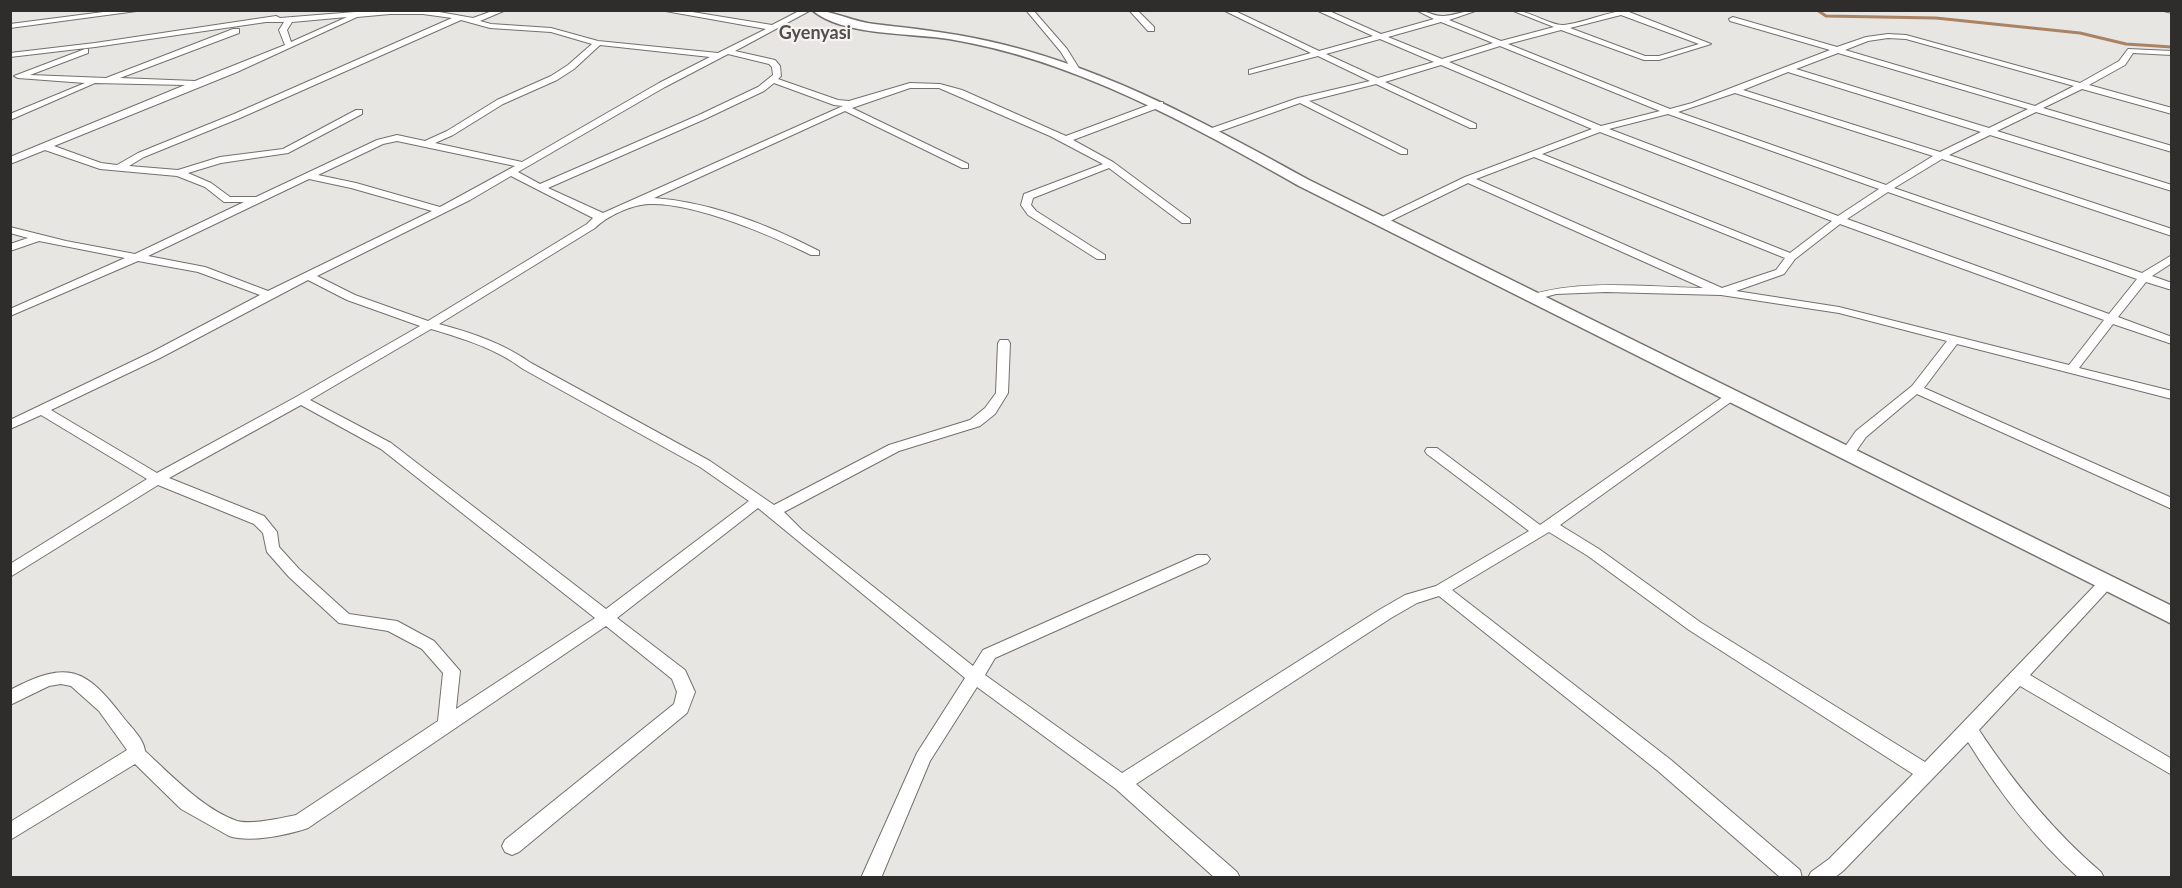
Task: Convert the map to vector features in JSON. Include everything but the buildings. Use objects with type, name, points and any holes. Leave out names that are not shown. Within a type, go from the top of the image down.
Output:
[{"type":"street","points":[[10,26],[141,10]]},
{"type":"street","points":[[475,20],[503,10]]},
{"type":"street","points":[[663,10],[775,28]]},
{"type":"street","points":[[10,425],[156,355],[269,295],[513,173],[662,85],[808,10]]},
{"type":"street","points":[[817,10],[837,20],[861,25],[980,41],[1076,70],[1160,104],[1304,183],[2172,616]]},
{"type":"street","points":[[1029,10],[1064,51],[1076,70]]},
{"type":"street","points":[[1132,10],[1151,29]]},
{"type":"street","points":[[1227,10],[1473,126]]},
{"type":"street","points":[[1319,10],[1600,129],[1839,220],[2172,340]]},
{"type":"street","points":[[1419,10],[1669,111],[1793,157],[1846,171],[1888,189],[2172,287]]},
{"type":"street","points":[[1252,72],[1475,10]]},
{"type":"street","points":[[1212,131],[1302,100],[1376,81],[1438,61],[1558,28],[1627,12],[1707,44],[1659,58],[1644,58],[1558,28],[1514,10]]},
{"type":"street","points":[[2163,10],[2172,11]]},
{"type":"street","points":[[10,55],[95,45],[291,15],[408,12],[461,17],[490,26],[552,30],[598,43],[725,54],[772,62],[778,72],[773,80],[761,88],[702,117],[541,187]]},
{"type":"street","points":[[10,161],[289,46],[363,13]]},
{"type":"street","points":[[289,46],[282,30],[291,15]]},
{"type":"street","points":[[118,168],[141,155],[237,116],[461,17]]},
{"type":"street","points":[[109,80],[228,33],[273,19]]},
{"type":"street","points":[[1734,19],[2172,149]]},
{"type":"street","points":[[1382,220],[1468,178],[1536,155],[1600,129],[1736,90],[1787,69],[1878,37],[1906,37],[2172,111]]},
{"type":"street","points":[[426,144],[450,133],[500,102],[554,78],[571,67],[598,43]]},
{"type":"street","points":[[14,77],[95,45]]},
{"type":"street","points":[[1468,178],[1721,292],[1780,273],[1791,257],[1839,220],[1941,155],[1992,132],[2036,107],[2081,86],[2122,63],[2131,51],[2172,53]]},
{"type":"street","points":[[1787,69],[2172,188]]},
{"type":"street","points":[[14,77],[195,84]]},
{"type":"street","points":[[10,117],[99,80]]},
{"type":"street","points":[[773,80],[850,106],[965,166]]},
{"type":"street","points":[[10,572],[157,479],[301,400],[430,325],[591,226],[598,219],[850,106],[903,87],[933,84],[1067,139],[1110,164],[1186,221]]},
{"type":"street","points":[[1736,90],[1941,155],[2172,233]]},
{"type":"street","points":[[1302,100],[1404,152]]},
{"type":"street","points":[[1067,139],[1160,104]]},
{"type":"street","points":[[179,173],[220,160],[285,151],[359,112]]},
{"type":"street","points":[[10,313],[137,257],[380,142],[397,138],[525,165]]},
{"type":"street","points":[[46,147],[84,162],[118,168],[179,173],[208,185],[228,200],[256,199]]},
{"type":"street","points":[[1536,155],[1791,257]]},
{"type":"street","points":[[1101,257],[1032,213],[1026,206],[1026,201],[1028,196],[1110,164]]},
{"type":"street","points":[[513,173],[571,204],[592,211],[599,215],[598,219]]},
{"type":"street","points":[[308,176],[353,185],[440,210]]},
{"type":"street","points":[[219,218],[228,200]]},
{"type":"street","points":[[635,203],[650,201],[689,206],[802,246],[815,253]]},
{"type":"street","points":[[10,230],[201,269],[269,295]]},
{"type":"street","points":[[10,248],[39,237]]},
{"type":"street","points":[[2071,370],[2144,277],[2172,258]]},
{"type":"street","points":[[309,276],[327,289],[430,325],[453,330],[512,354],[527,366],[705,464],[773,511],[796,534],[974,676],[1122,783],[1230,878]]},
{"type":"street","points":[[1534,297],[1555,291],[1721,292],[1839,310],[2172,395]]},
{"type":"street","points":[[1847,454],[1861,434],[1916,389],[1954,340]]},
{"type":"street","points":[[773,511],[894,448],[975,423],[990,411],[1002,393],[1004,343]]},
{"type":"street","points":[[1916,389],[2172,504]]},
{"type":"street","points":[[1122,783],[1385,614],[1411,599],[1441,590],[1544,529],[1730,396]]},
{"type":"street","points":[[301,400],[386,446],[679,675],[686,692],[681,708],[512,846]]},
{"type":"street","points":[[42,410],[157,479],[259,520],[270,532],[272,548],[294,573],[345,619],[391,626],[429,645],[452,671],[447,724]]},
{"type":"street","points":[[1432,451],[1544,529],[1563,533],[1672,610],[1925,772]]},
{"type":"street","points":[[10,698],[36,684],[66,677],[83,682],[136,747],[136,754],[188,803],[236,830],[276,828],[301,822],[606,618],[758,501]]},
{"type":"street","points":[[871,878],[923,758],[989,654],[1202,559]]},
{"type":"street","points":[[1818,878],[1836,864],[1969,729],[2106,583]]},
{"type":"street","points":[[1441,590],[1603,716],[1797,877]]},
{"type":"street","points":[[2019,677],[2172,768]]},
{"type":"street","points":[[1969,729],[1994,769],[2030,814],[2094,878]]},
{"type":"street","points":[[10,832],[136,754]]},
{"type":"waterway","points":[[1817,10],[1826,16],[1936,18],[2080,33],[2126,44],[2172,47]]},
{"type":"district","name":"Gyenyasi","points":[[815,33]]}]
